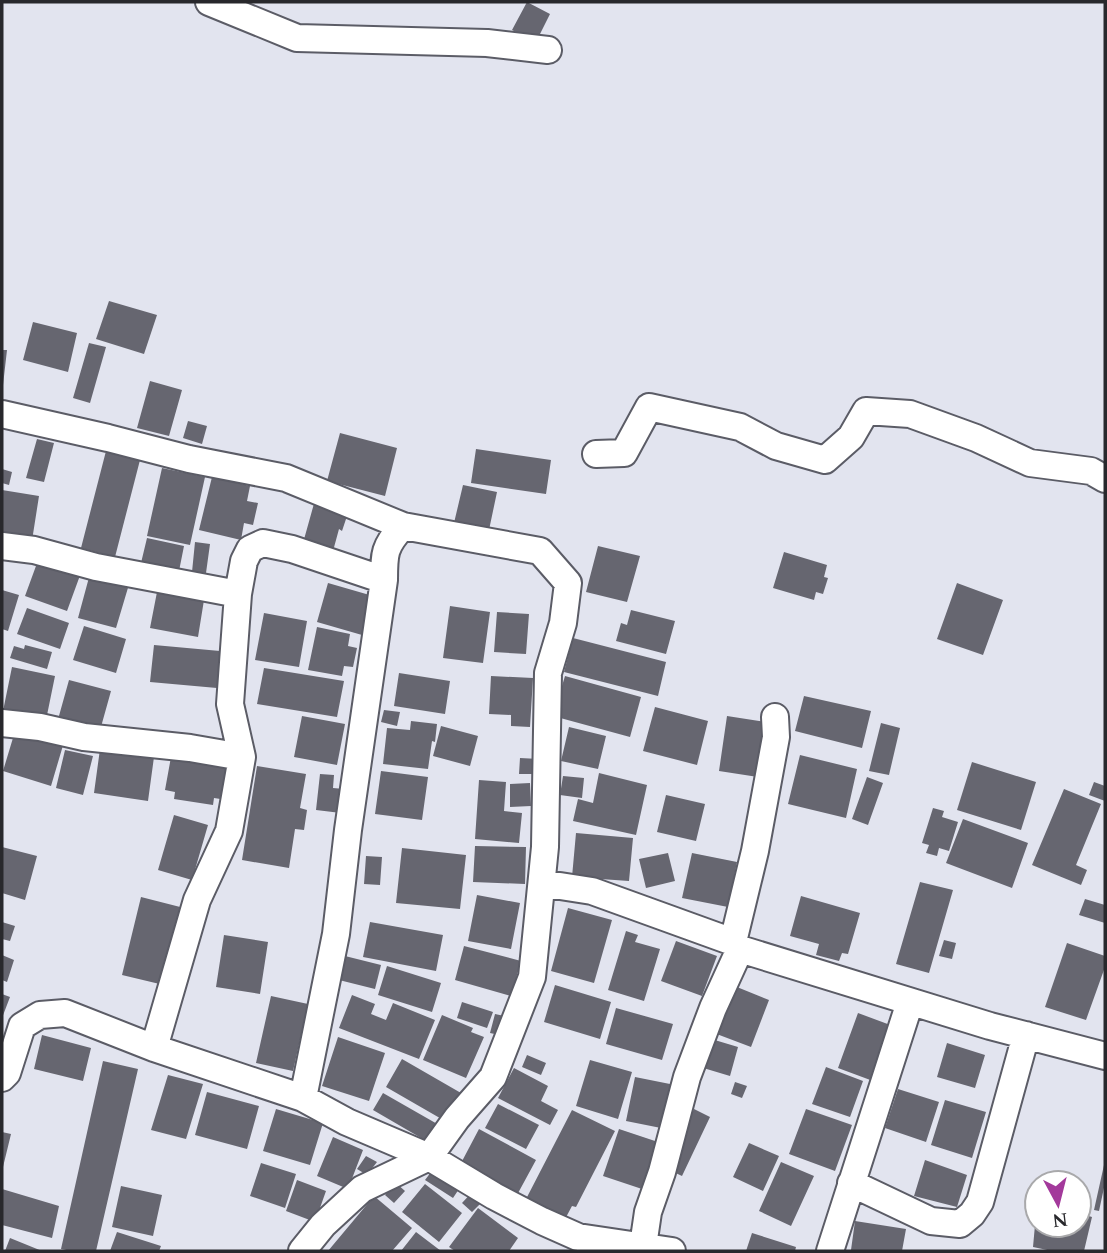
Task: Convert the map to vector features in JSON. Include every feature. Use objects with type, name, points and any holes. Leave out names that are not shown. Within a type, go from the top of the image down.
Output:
[{"type":"street","points":[[209,2],[297,38],[487,43],[548,50]]},
{"type":"street","points":[[596,454],[624,453],[649,407],[740,426],[776,446],[825,460],[851,437],[866,411],[909,414],[976,438],[1030,463],[1091,471],[1105,479]]},
{"type":"street","points":[[2,414],[189,459],[286,478],[403,526],[540,551],[568,583],[563,623],[548,673],[543,886],[532,976],[493,1077],[457,1118],[429,1157],[362,1189],[324,1225],[302,1251]]},
{"type":"street","points":[[303,1098],[337,934],[348,830],[384,580],[384,554],[390,540],[403,526]]},
{"type":"street","points":[[154,1048],[197,900],[229,831],[242,757],[230,704],[238,594],[244,561],[250,549],[263,543],[292,549],[384,580]]},
{"type":"street","points":[[2,546],[34,550],[96,567],[238,594]]},
{"type":"street","points":[[643,1246],[648,1212],[662,1172],[672,1124],[737,946],[776,737],[775,717]]},
{"type":"street","points":[[2,723],[40,727],[83,737],[190,748],[242,757]]},
{"type":"street","points":[[543,886],[592,891],[737,946],[910,1002],[1105,1056]]},
{"type":"street","points":[[830,1251],[910,1002]]},
{"type":"street","points":[[2,1078],[7,1073],[22,1026],[40,1016],[65,1013],[154,1048],[303,1098],[347,1122],[429,1157],[506,1202],[578,1237],[672,1251]]},
{"type":"street","points":[[850,1183],[931,1222],[960,1224],[972,1214],[981,1202],[1026,1035]]},
{"type":"building","points":[[527,2],[550,14],[536,42],[512,30]]},
{"type":"building","points":[[109,301],[157,315],[144,354],[96,339]]},
{"type":"building","points":[[33,322],[77,333],[68,372],[23,360]]},
{"type":"building","points":[[89,343],[106,347],[90,403],[73,398]]},
{"type":"building","points":[[2,350],[7,350],[3,385],[2,385]]},
{"type":"building","points":[[150,381],[182,390],[169,436],[137,428]]},
{"type":"building","points":[[188,421],[207,426],[202,444],[183,438]]},
{"type":"building","points":[[340,433],[397,448],[385,496],[327,481]]},
{"type":"building","points":[[37,439],[54,443],[44,482],[26,478]]},
{"type":"building","points":[[476,449],[551,460],[546,494],[471,483]]},
{"type":"building","points":[[106,451],[140,460],[115,557],[81,548]]},
{"type":"building","points":[[162,468],[205,477],[190,545],[147,536]]},
{"type":"building","points":[[2,469],[12,472],[9,485],[2,483]]},
{"type":"building","points":[[212,477],[250,486],[247,501],[258,503],[253,525],[244,523],[241,540],[199,530]]},
{"type":"building","points":[[463,485],[497,492],[489,530],[454,523]]},
{"type":"building","points":[[2,490],[39,496],[31,547],[2,542]]},
{"type":"building","points":[[315,500],[349,510],[342,531],[339,529],[333,551],[303,543]]},
{"type":"building","points":[[147,538],[184,546],[179,571],[141,563]]},
{"type":"building","points":[[195,542],[210,544],[206,573],[192,572]]},
{"type":"building","points":[[598,546],[640,556],[627,602],[586,592]]},
{"type":"building","points":[[784,552],[827,565],[824,577],[828,578],[823,594],[816,592],[814,600],[773,588]]},
{"type":"building","points":[[40,555],[82,570],[67,611],[25,596]]},
{"type":"building","points":[[91,570],[130,581],[116,628],[78,618]]},
{"type":"building","points":[[328,583],[373,596],[362,635],[317,622]]},
{"type":"building","points":[[957,583],[1003,600],[983,655],[937,639]]},
{"type":"building","points":[[2,590],[19,595],[8,631],[2,629]]},
{"type":"building","points":[[157,592],[204,600],[198,637],[150,628]]},
{"type":"building","points":[[450,606],[490,612],[483,663],[443,658]]},
{"type":"building","points":[[27,608],[69,623],[60,649],[17,634]]},
{"type":"building","points":[[631,610],[675,621],[666,654],[616,641],[621,623],[627,625]]},
{"type":"building","points":[[497,612],[529,614],[526,654],[494,652]]},
{"type":"building","points":[[264,613],[307,621],[299,667],[255,660]]},
{"type":"building","points":[[84,626],[126,639],[116,673],[73,660]]},
{"type":"building","points":[[317,627],[350,634],[348,646],[357,648],[353,667],[344,666],[342,676],[308,670]]},
{"type":"building","points":[[573,638],[666,662],[658,696],[564,672]]},
{"type":"building","points":[[25,645],[52,652],[47,669],[10,658],[14,646],[24,649]]},
{"type":"building","points":[[154,645],[220,651],[217,688],[150,682]]},
{"type":"building","points":[[12,667],[55,676],[46,720],[3,711]]},
{"type":"building","points":[[264,668],[344,681],[337,717],[257,704]]},
{"type":"building","points":[[399,673],[450,681],[445,714],[394,706]]},
{"type":"building","points":[[491,676],[533,678],[530,727],[511,726],[511,715],[489,714]]},
{"type":"building","points":[[565,676],[641,697],[630,737],[553,716]]},
{"type":"building","points":[[69,680],[111,691],[99,734],[57,723]]},
{"type":"building","points":[[804,696],[871,711],[862,748],[795,731]]},
{"type":"building","points":[[655,707],[708,721],[697,765],[643,751]]},
{"type":"building","points":[[384,710],[400,712],[397,726],[381,722]]},
{"type":"building","points":[[302,716],[345,724],[337,765],[294,757]]},
{"type":"building","points":[[727,716],[766,722],[758,777],[719,771]]},
{"type":"building","points":[[411,721],[437,724],[428,769],[383,764],[387,728],[410,730]]},
{"type":"building","points":[[881,723],[900,728],[889,775],[869,771]]},
{"type":"building","points":[[441,726],[478,736],[470,766],[433,756]]},
{"type":"building","points":[[569,727],[606,736],[598,769],[561,761]]},
{"type":"building","points":[[16,728],[64,742],[51,786],[3,771]]},
{"type":"building","points":[[100,749],[154,757],[148,801],[94,793]]},
{"type":"building","points":[[65,750],[93,756],[83,795],[56,788]]},
{"type":"building","points":[[800,755],[857,769],[846,818],[788,804]]},
{"type":"building","points":[[171,757],[232,767],[227,800],[214,798],[213,805],[174,799],[175,792],[165,790]]},
{"type":"building","points":[[520,758],[539,759],[538,774],[519,774]]},
{"type":"building","points":[[972,762],[1036,782],[1021,830],[957,810]]},
{"type":"building","points":[[257,766],[306,774],[300,808],[307,810],[304,830],[295,829],[289,868],[242,860]]},
{"type":"building","points":[[381,771],[428,777],[422,820],[375,814]]},
{"type":"building","points":[[599,773],[647,785],[636,835],[573,821],[578,799],[593,803]]},
{"type":"building","points":[[320,774],[334,775],[333,788],[344,789],[341,813],[316,810]]},
{"type":"building","points":[[563,776],[584,778],[582,798],[560,795]]},
{"type":"building","points":[[867,777],[883,783],[868,825],[852,819]]},
{"type":"building","points":[[479,780],[506,782],[504,811],[522,813],[519,843],[475,839]]},
{"type":"building","points":[[1094,782],[1105,786],[1105,801],[1089,795]]},
{"type":"building","points":[[530,783],[531,806],[510,807],[510,784]]},
{"type":"building","points":[[1064,789],[1101,804],[1076,865],[1087,870],[1081,885],[1032,865]]},
{"type":"building","points":[[666,795],[705,804],[696,841],[657,832]]},
{"type":"building","points":[[933,808],[944,811],[942,817],[958,822],[949,851],[939,848],[937,856],[926,853],[929,845],[922,843]]},
{"type":"building","points":[[174,815],[208,825],[192,880],[158,870]]},
{"type":"building","points":[[963,819],[1028,843],[1012,888],[946,863]]},
{"type":"building","points":[[576,833],[633,838],[629,881],[572,877]]},
{"type":"building","points":[[475,846],[526,847],[525,884],[473,882]]},
{"type":"building","points":[[2,847],[37,856],[25,900],[2,893]]},
{"type":"building","points":[[402,848],[466,855],[460,909],[396,903]]},
{"type":"building","points":[[668,853],[675,881],[646,888],[639,859]]},
{"type":"building","points":[[692,853],[737,862],[728,907],[682,898]]},
{"type":"building","points":[[366,856],[382,857],[380,885],[364,884]]},
{"type":"building","points":[[920,882],[953,890],[929,973],[896,964]]},
{"type":"building","points":[[477,895],[520,903],[511,949],[468,941]]},
{"type":"building","points":[[801,896],[860,913],[848,954],[842,953],[839,961],[816,955],[819,944],[790,936]]},
{"type":"building","points":[[141,897],[188,909],[168,986],[122,975]]},
{"type":"building","points":[[1085,899],[1105,905],[1105,923],[1079,915]]},
{"type":"building","points":[[568,908],[612,920],[594,983],[551,971]]},
{"type":"building","points":[[2,922],[15,926],[10,941],[2,939]]},
{"type":"building","points":[[370,922],[443,935],[436,971],[363,957]]},
{"type":"building","points":[[626,931],[638,935],[635,942],[660,949],[644,1001],[608,990]]},
{"type":"building","points":[[224,935],[268,942],[260,994],[216,987]]},
{"type":"building","points":[[944,940],[956,943],[952,959],[939,956]]},
{"type":"building","points":[[676,941],[717,956],[702,996],[661,981]]},
{"type":"building","points":[[1067,943],[1105,956],[1105,967],[1086,1020],[1045,1007]]},
{"type":"building","points":[[464,946],[521,961],[511,996],[455,980]]},
{"type":"building","points":[[2,955],[14,960],[7,982],[2,980]]},
{"type":"building","points":[[345,956],[381,965],[375,989],[339,980]]},
{"type":"building","points":[[387,966],[441,983],[432,1012],[378,995]]},
{"type":"building","points":[[555,985],[611,1002],[600,1039],[544,1022]]},
{"type":"building","points":[[732,985],[769,1000],[751,1047],[714,1033]]},
{"type":"building","points":[[2,994],[10,997],[2,1018]]},
{"type":"building","points":[[352,995],[375,1004],[371,1014],[386,1020],[393,1003],[435,1020],[419,1059],[339,1028]]},
{"type":"building","points":[[271,996],[308,1004],[293,1071],[256,1063]]},
{"type":"building","points":[[462,1002],[493,1012],[487,1028],[457,1018]]},
{"type":"building","points":[[616,1008],[673,1024],[662,1060],[606,1044]]},
{"type":"building","points":[[858,1013],[893,1026],[873,1081],[838,1068]]},
{"type":"building","points":[[495,1014],[509,1017],[504,1036],[490,1033]]},
{"type":"building","points":[[442,1015],[473,1028],[471,1032],[484,1037],[466,1078],[423,1060]]},
{"type":"building","points":[[42,1035],[91,1048],[83,1081],[34,1069]]},
{"type":"building","points":[[338,1037],[385,1053],[369,1101],[322,1086]]},
{"type":"building","points":[[708,1038],[738,1047],[730,1076],[700,1067]]},
{"type":"building","points":[[947,1043],[985,1055],[975,1088],[937,1077]]},
{"type":"building","points":[[527,1055],[546,1063],[541,1075],[522,1067]]},
{"type":"building","points":[[402,1059],[461,1093],[445,1121],[386,1087]]},
{"type":"building","points":[[590,1060],[632,1072],[618,1119],[576,1106]]},
{"type":"building","points":[[103,1061],[138,1069],[96,1251],[61,1249]]},
{"type":"building","points":[[826,1067],[863,1081],[850,1117],[812,1104]]},
{"type":"building","points":[[514,1068],[548,1086],[541,1101],[558,1110],[550,1125],[498,1098]]},
{"type":"building","points":[[168,1075],[203,1084],[186,1139],[151,1130]]},
{"type":"building","points":[[635,1077],[675,1085],[666,1129],[626,1121]]},
{"type":"building","points":[[735,1082],[747,1086],[742,1098],[731,1094]]},
{"type":"building","points":[[898,1089],[939,1102],[926,1142],[885,1128]]},
{"type":"building","points":[[207,1092],[259,1106],[247,1149],[195,1135]]},
{"type":"building","points":[[383,1093],[439,1125],[428,1142],[373,1110]]},
{"type":"building","points":[[945,1100],[986,1112],[972,1158],[931,1145]]},
{"type":"building","points":[[498,1104],[539,1125],[526,1149],[485,1128]]},
{"type":"building","points":[[276,1109],[323,1123],[310,1165],[263,1151]]},
{"type":"building","points":[[694,1109],[710,1117],[682,1176],[665,1168],[684,1112],[691,1115]]},
{"type":"building","points":[[806,1109],[852,1125],[835,1171],[789,1154]]},
{"type":"building","points":[[572,1110],[615,1131],[576,1207],[572,1206],[564,1221],[525,1201]]},
{"type":"building","points":[[479,1129],[536,1160],[517,1195],[460,1165]]},
{"type":"building","points":[[619,1129],[664,1144],[648,1191],[603,1176]]},
{"type":"building","points":[[2,1132],[11,1134],[3,1167],[2,1167]]},
{"type":"building","points":[[333,1137],[363,1150],[348,1189],[317,1176]]},
{"type":"building","points":[[749,1143],[779,1156],[763,1191],[733,1177]]},
{"type":"building","points":[[366,1156],[377,1162],[367,1175],[357,1169]]},
{"type":"building","points":[[925,1160],[967,1175],[957,1207],[914,1196]]},
{"type":"building","points":[[781,1162],[814,1176],[791,1226],[759,1211]]},
{"type":"building","points":[[261,1163],[296,1174],[285,1208],[250,1196]]},
{"type":"building","points":[[1104,1165],[1105,1183],[1099,1211],[1094,1210]]},
{"type":"building","points":[[434,1168],[461,1186],[453,1198],[425,1180]]},
{"type":"building","points":[[297,1180],[326,1191],[315,1222],[286,1211]]},
{"type":"building","points":[[396,1183],[405,1191],[394,1203],[385,1195]]},
{"type":"building","points":[[425,1184],[462,1213],[439,1242],[402,1212]]},
{"type":"building","points":[[121,1186],[162,1195],[153,1236],[112,1227]]},
{"type":"building","points":[[2,1189],[59,1206],[52,1238],[2,1225]]},
{"type":"building","points":[[475,1189],[486,1198],[472,1212],[462,1203]]},
{"type":"building","points":[[374,1196],[412,1228],[392,1251],[328,1251]]},
{"type":"building","points":[[478,1208],[518,1238],[509,1251],[455,1251],[449,1247]]},
{"type":"building","points":[[855,1221],[906,1229],[902,1251],[851,1250]]},
{"type":"building","points":[[117,1232],[161,1246],[159,1251],[110,1251]]},
{"type":"building","points":[[416,1232],[441,1251],[401,1251]]},
{"type":"building","points":[[752,1233],[796,1247],[795,1251],[746,1251]]},
{"type":"building","points":[[10,1238],[42,1251],[5,1251]]},
{"type":"building","points":[[1034,1239],[1087,1239],[1084,1251],[1052,1251],[1033,1247]]}]
